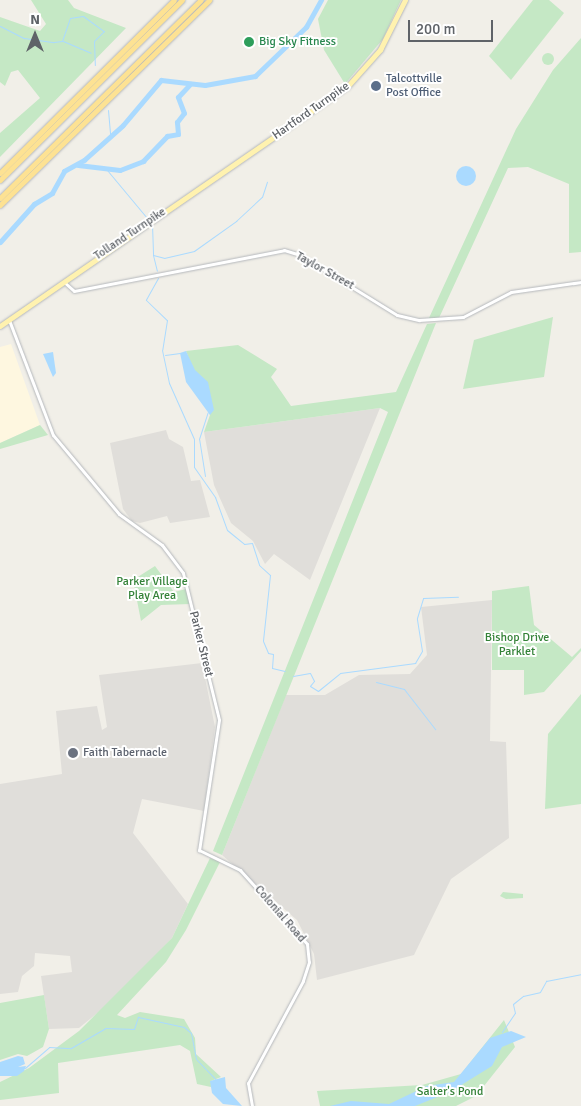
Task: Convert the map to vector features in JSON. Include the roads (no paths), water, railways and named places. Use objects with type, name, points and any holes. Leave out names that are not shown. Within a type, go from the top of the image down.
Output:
[{"type":"highway","points":[[0,173],[174,0]]},
{"type":"highway","points":[[0,180],[182,0]]},
{"type":"highway","points":[[0,198],[201,0]]},
{"type":"highway","points":[[0,205],[209,0]]},
{"type":"main road","name":"Hartford Turnpike","points":[[262,145],[363,72],[383,45],[405,0]]},
{"type":"main road","name":"Tolland Turnpike","points":[[0,326],[63,280],[262,145]]},
{"type":"street","name":"Taylor Street","points":[[63,280],[74,291],[284,250],[300,255],[397,315],[420,320],[463,317],[511,292],[581,282]]},
{"type":"street","name":"Parker Street","points":[[8,320],[53,435],[119,514],[162,545],[183,573],[219,720],[200,850]]},
{"type":"street","name":"Colonial Road","points":[[200,850],[240,870],[302,935],[309,953],[304,981],[248,1083],[252,1106]]},
{"type":"water","points":[[466,166],[473,169],[476,176],[473,183],[466,186],[459,183],[456,176],[459,169]]},
{"type":"water","points":[[186,351],[195,370],[208,382],[214,410],[210,415],[186,382],[180,353]]},
{"type":"water","points":[[53,352],[56,373],[53,377],[43,354]]},
{"type":"water","name":"Salter's Pond","points":[[511,1031],[526,1037],[502,1047],[492,1066],[450,1092],[415,1106],[330,1106],[351,1101],[389,1104],[427,1086],[454,1082],[490,1038]]},
{"type":"water","points":[[18,1056],[23,1057],[25,1064],[18,1067],[26,1066],[24,1071],[17,1076],[0,1076],[0,1062]]},
{"type":"water","points":[[225,1077],[226,1088],[242,1106],[223,1104],[212,1093],[210,1081]]},
{"type":"waterway","points":[[0,242],[34,204],[52,193],[64,171],[84,160],[123,125],[161,80],[205,85],[255,76],[306,27],[321,0]]},
{"type":"waterway","points":[[0,26],[24,38],[54,42],[62,41],[70,18],[83,16],[104,31],[94,41],[95,65]]},
{"type":"waterway","points":[[63,41],[91,53]]},
{"type":"waterway","points":[[78,165],[120,170],[143,161],[167,136],[178,134],[177,122],[184,113],[178,97],[190,84]]},
{"type":"waterway","points":[[108,110],[110,135]]},
{"type":"waterway","points":[[107,170],[152,224],[153,255],[164,258],[194,251],[236,221],[262,197],[267,182]]},
{"type":"waterway","points":[[153,255],[157,271]]},
{"type":"waterway","points":[[158,278],[146,300],[167,320],[162,350],[169,383],[194,439],[194,467],[215,497],[227,530],[244,544],[252,543],[259,565],[270,575],[263,641],[268,653],[273,654],[272,668],[285,671]]},
{"type":"waterway","points":[[165,355],[180,353]]},
{"type":"waterway","points":[[205,476],[199,439],[208,412]]},
{"type":"waterway","points":[[293,676],[310,673],[314,681],[310,686],[318,691],[340,673],[415,663],[422,651],[417,618],[423,598],[458,597]]},
{"type":"waterway","points":[[376,682],[404,689],[435,729]]},
{"type":"waterway","points":[[502,1032],[515,1013],[513,1004],[523,996],[540,992],[546,981],[581,974]]},
{"type":"waterway","points":[[25,1068],[49,1047],[71,1048],[105,1028],[134,1029],[138,1017],[184,1027],[191,1033],[196,1059],[215,1079]]},
{"type":"place","name":"Big Sky Fitness","points":[[249,42]]},
{"type":"place","name":"Talcottville Post Office","points":[[376,86]]},
{"type":"place","name":"Faith Tabernacle","points":[[73,753]]},
{"type":"park label","name":"Parker Village Play Area","points":[[152,589]]},
{"type":"park label","name":"Bishop Drive Parklet","points":[[517,645]]}]
